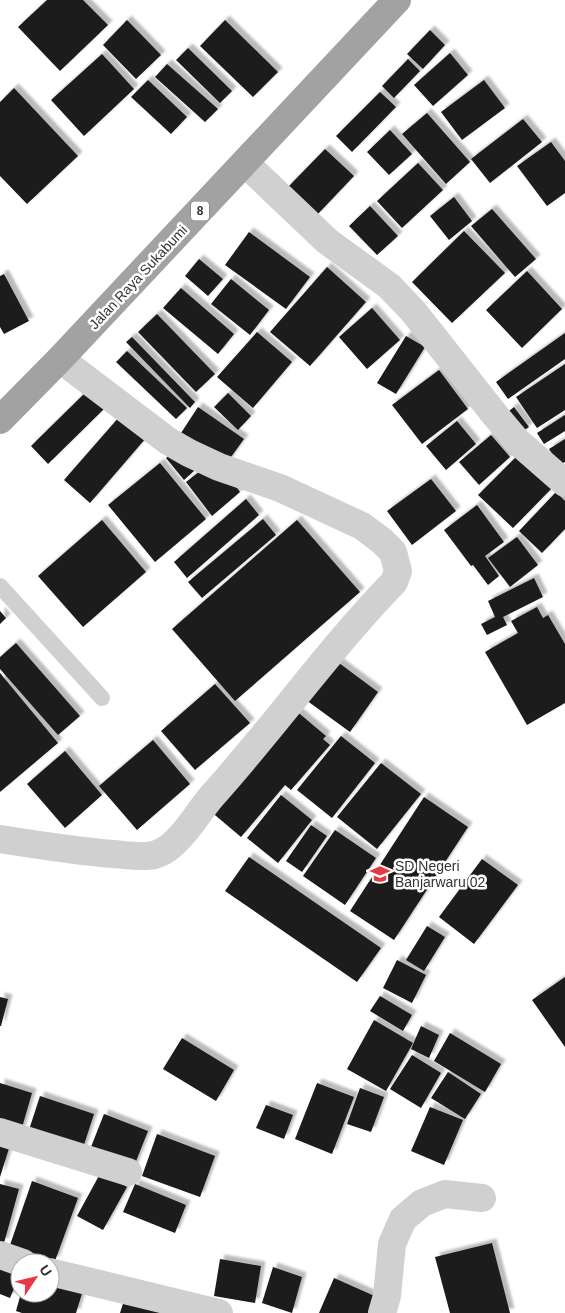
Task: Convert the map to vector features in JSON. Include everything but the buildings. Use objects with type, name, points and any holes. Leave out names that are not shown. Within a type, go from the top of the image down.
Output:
[{"type":"highway","name":"Jalan Raya Sukabumi","points":[[0,420],[60,359],[397,0]]},
{"type":"street","points":[[245,163],[327,241],[375,276],[401,298],[517,441],[565,483]]},
{"type":"street","points":[[0,839],[127,856],[156,854],[175,843],[210,799],[249,755],[332,651],[394,582],[398,570],[393,552],[362,526],[280,488],[219,468],[189,453],[168,441],[60,359]]},
{"type":"street","points":[[0,1132],[128,1172]]},
{"type":"street","points":[[382,1313],[387,1296],[392,1244],[403,1219],[422,1203],[445,1194],[482,1198]]},
{"type":"street","points":[[60,1274],[219,1313]]},
{"type":"lane","points":[[0,586],[102,698]]},
{"type":"place","name":"SD Negeri Banjarwaru 02","points":[[380,874]]}]
